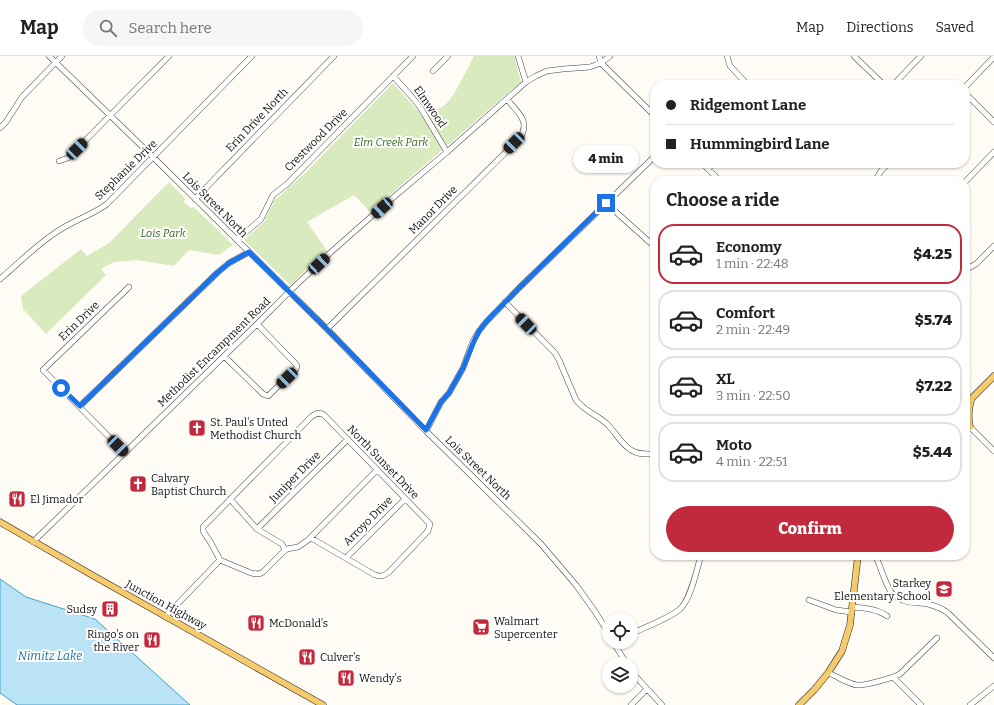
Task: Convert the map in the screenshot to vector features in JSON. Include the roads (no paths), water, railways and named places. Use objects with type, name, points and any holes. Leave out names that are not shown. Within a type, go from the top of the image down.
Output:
[{"type":"main road","points":[[970,404],[972,398],[994,376]]},
{"type":"main road","name":"Junction Highway","points":[[1,522],[33,542],[323,705]]},
{"type":"main road","points":[[799,705],[828,674],[842,651],[850,625],[857,560]]},
{"type":"street","name":"Lois Street North","points":[[49,56],[327,329],[541,544],[579,589],[602,623]]},
{"type":"street","points":[[0,128],[6,122],[22,97],[62,56]]},
{"type":"street","points":[[59,162],[68,158],[169,56]]},
{"type":"street","name":"Stephanie Drive","points":[[0,279],[55,232],[98,211],[107,204],[252,56]]},
{"type":"street","name":"Erin Drive North","points":[[195,199],[334,56]]},
{"type":"street","name":"Crestwood Drive","points":[[237,240],[261,219],[273,195],[287,184],[413,56]]},
{"type":"street","points":[[433,71],[448,56]]},
{"type":"street","points":[[518,56],[526,82]]},
{"type":"street","points":[[599,56],[601,63],[650,111]]},
{"type":"street","name":"Methodist Encampment Road","points":[[33,542],[330,253],[526,82],[547,71],[590,66],[601,63],[610,56]]},
{"type":"street","points":[[727,56],[730,66],[743,80]]},
{"type":"street","points":[[854,56],[879,80]]},
{"type":"street","points":[[897,80],[918,57]]},
{"type":"street","points":[[970,82],[994,57]]},
{"type":"street","name":"Elmwood","points":[[393,76],[420,107],[447,152]]},
{"type":"street","points":[[970,98],[994,122]]},
{"type":"street","name":"Manor Drive","points":[[327,329],[520,138],[524,125],[522,118],[507,99]]},
{"type":"street","points":[[970,177],[994,152]]},
{"type":"street","points":[[426,430],[441,402],[449,393],[463,368],[479,331],[486,322],[650,161]]},
{"type":"street","points":[[878,176],[884,168]]},
{"type":"street","points":[[708,169],[715,176]]},
{"type":"street","points":[[606,203],[650,243]]},
{"type":"street","points":[[970,267],[976,264],[994,246]]},
{"type":"street","points":[[125,453],[80,406],[217,273],[229,263],[249,252]]},
{"type":"street","name":"Erin Drive","points":[[80,406],[43,370],[129,287]]},
{"type":"street","points":[[505,302],[555,353],[560,360],[579,404],[605,422],[631,450],[650,454]]},
{"type":"street","points":[[224,356],[265,396],[268,396],[296,369],[297,366],[295,363],[257,324]]},
{"type":"street","name":"North Sunset Drive","points":[[230,499],[312,416],[318,413],[322,414],[430,524],[428,531],[389,572],[384,575],[376,575],[346,558]]},
{"type":"street","points":[[970,427],[994,451]]},
{"type":"street","name":"Juniper Drive","points":[[257,529],[348,440]]},
{"type":"street","points":[[285,550],[282,544],[257,529],[230,499],[205,524],[202,529],[220,560],[251,573],[257,574],[263,572],[285,550],[298,548],[307,540],[377,470]]},
{"type":"street","name":"Arroyo Drive","points":[[346,558],[405,498]]},
{"type":"street","points":[[307,540],[311,538],[346,558]]},
{"type":"street","points":[[165,616],[220,560]]},
{"type":"street","points":[[638,631],[666,618],[681,608],[686,602],[690,592],[700,560]]},
{"type":"street","points":[[877,560],[889,588],[895,596],[903,601],[929,604],[944,610],[994,658]]},
{"type":"street","points":[[809,600],[836,610],[874,610],[882,612],[887,616]]},
{"type":"street","points":[[828,674],[858,685],[893,677],[900,674],[937,638]]},
{"type":"street","points":[[893,677],[921,705]]},
{"type":"street","points":[[638,678],[662,705]]},
{"type":"street","points":[[970,705],[994,686]]},
{"type":"street","points":[[631,705],[647,689]]},
{"type":"water","name":"Nimitz Lake","points":[[0,579],[26,597],[95,619],[190,705],[17,705],[0,693]]},
{"type":"place","name":"St. Paul's Unted Methodist Church","points":[[197,428]]},
{"type":"place","name":"Calvary Baptist Church","points":[[138,484]]},
{"type":"place","name":"El Jimador","points":[[17,499]]},
{"type":"place","name":"Starkey Elementary School","points":[[944,589]]},
{"type":"place","name":"Sudsy","points":[[110,609]]},
{"type":"place","name":"McDonald's","points":[[256,623]]},
{"type":"place","name":"Walmart Supercenter","points":[[481,627]]},
{"type":"place","name":"Ringo's on the River","points":[[152,640]]},
{"type":"place","name":"Culver's","points":[[307,657]]},
{"type":"place","name":"Wendy's","points":[[346,678]]},
{"type":"park label","name":"Elm Creek Park","points":[[391,142]]},
{"type":"park label","name":"Lois Park","points":[[163,233]]}]
